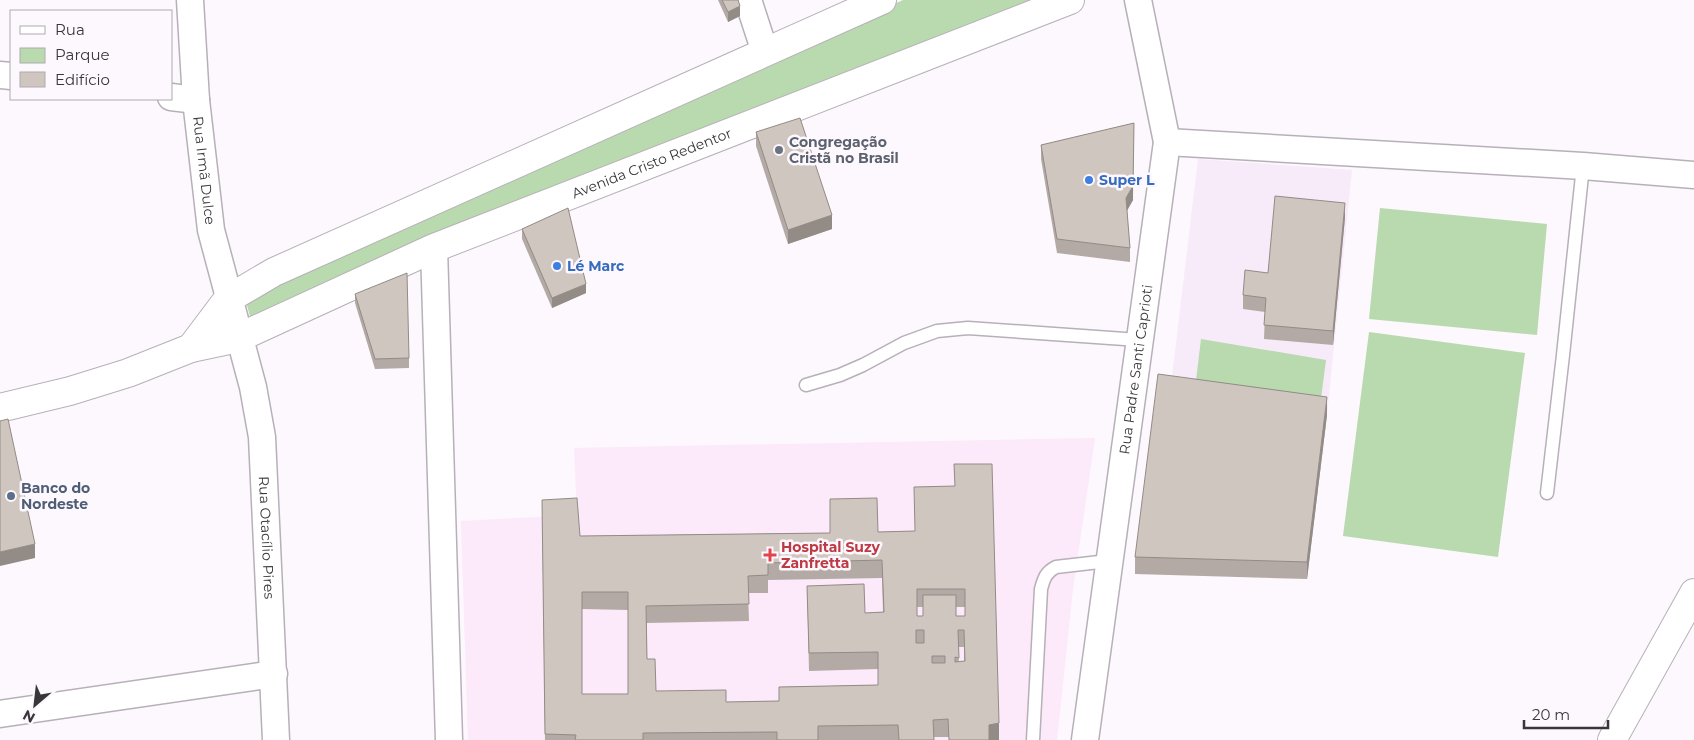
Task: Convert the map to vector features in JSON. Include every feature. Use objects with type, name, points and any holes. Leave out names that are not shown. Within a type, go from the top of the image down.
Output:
[{"type":"main road","points":[[191,348],[228,298],[274,272],[882,0]]},
{"type":"main road","name":"Avenida Cristo Redentor","points":[[0,408],[70,391],[128,373],[191,348],[238,338],[434,248],[1070,0]]},
{"type":"main road","points":[[1612,740],[1694,593]]},
{"type":"street","name":"Rua Irmã Dulce","points":[[190,0],[184,99],[210,230],[238,338]]},
{"type":"street","points":[[748,0],[765,52]]},
{"type":"street","name":"Rua Padre Santi Caprioti","points":[[1085,740],[1167,142],[1138,0]]},
{"type":"street","points":[[1167,142],[1583,166],[1694,175]]},
{"type":"street","points":[[434,248],[449,740]]},
{"type":"street","name":"Rua Otacílio Pires","points":[[238,338],[253,387],[262,437],[276,740]]},
{"type":"street","points":[[0,714],[274,674]]},
{"type":"lane","points":[[1547,493],[1564,355],[1583,166]]},
{"type":"lane","points":[[806,385],[840,375],[904,343],[937,331],[968,328],[1139,340]]},
{"type":"lane","points":[[1034,740],[1044,579],[1049,571],[1056,567],[1108,562]]},
{"type":"shaded area","points":[[1198,159],[1352,170],[1327,415],[1170,394]]},
{"type":"shaded area","name":"Hospital Suzy Zanfretta","points":[[1095,438],[1073,589],[1057,740],[468,740],[461,521],[577,515],[574,448]]},
{"type":"green space","points":[[903,0],[1047,0],[251,320],[245,298]]},
{"type":"green space","points":[[1380,208],[1547,224],[1537,335],[1369,319]]},
{"type":"green space","points":[[1369,332],[1525,353],[1498,557],[1343,536]]},
{"type":"green space","points":[[1201,339],[1326,360],[1319,414],[1194,397]]},
{"type":"building","points":[[722,0],[738,0],[740,6],[728,12]]},
{"type":"building","points":[[800,118],[832,215],[788,230],[756,132]]},
{"type":"building","name":"Super L","points":[[1134,123],[1133,186],[1126,198],[1130,248],[1057,239],[1041,145]]},
{"type":"building","points":[[1275,196],[1345,203],[1333,331],[1264,325],[1266,298],[1243,295],[1245,270],[1268,273]]},
{"type":"building","name":"Lé Marc","points":[[568,208],[586,284],[552,298],[522,229]]},
{"type":"building","points":[[407,273],[409,358],[375,359],[355,294]]},
{"type":"building","points":[[1158,374],[1327,397],[1307,562],[1135,557]]},
{"type":"building","name":"Banco do Nordeste","points":[[8,419],[35,544],[0,552],[0,421]]},
{"type":"building","points":[[954,464],[992,464],[999,723],[989,725],[989,740],[949,740],[948,719],[933,720],[934,740],[899,740],[898,725],[818,726],[818,740],[777,740],[777,732],[643,733],[643,740],[575,740],[576,735],[545,734],[542,500],[577,498],[580,536],[830,533],[830,499],[877,498],[878,532],[915,531],[914,487],[955,486]],"holes":[[[882,560],[884,612],[865,613],[864,584],[807,586],[809,653],[878,652],[878,685],[779,687],[779,701],[726,702],[726,690],[656,691],[655,659],[647,659],[646,606],[749,604],[748,576],[768,575],[768,563]],[[917,589],[965,589],[965,616],[956,616],[956,595],[923,595],[923,616],[917,616]],[[582,592],[628,592],[628,694],[582,694]],[[916,630],[924,630],[924,643],[916,643]],[[958,630],[964,630],[965,661],[955,662],[955,657],[959,658]],[[932,656],[945,656],[945,663],[932,663]]]},
{"type":"place","name":"Congregação Cristã no Brasil","points":[[779,150]]},
{"type":"place","name":"Super L","points":[[1089,180]]},
{"type":"place","name":"Lé Marc","points":[[557,266]]},
{"type":"place","name":"Banco do Nordeste","points":[[11,496]]},
{"type":"place","name":"Hospital Suzy Zanfretta","points":[[770,555]]}]
